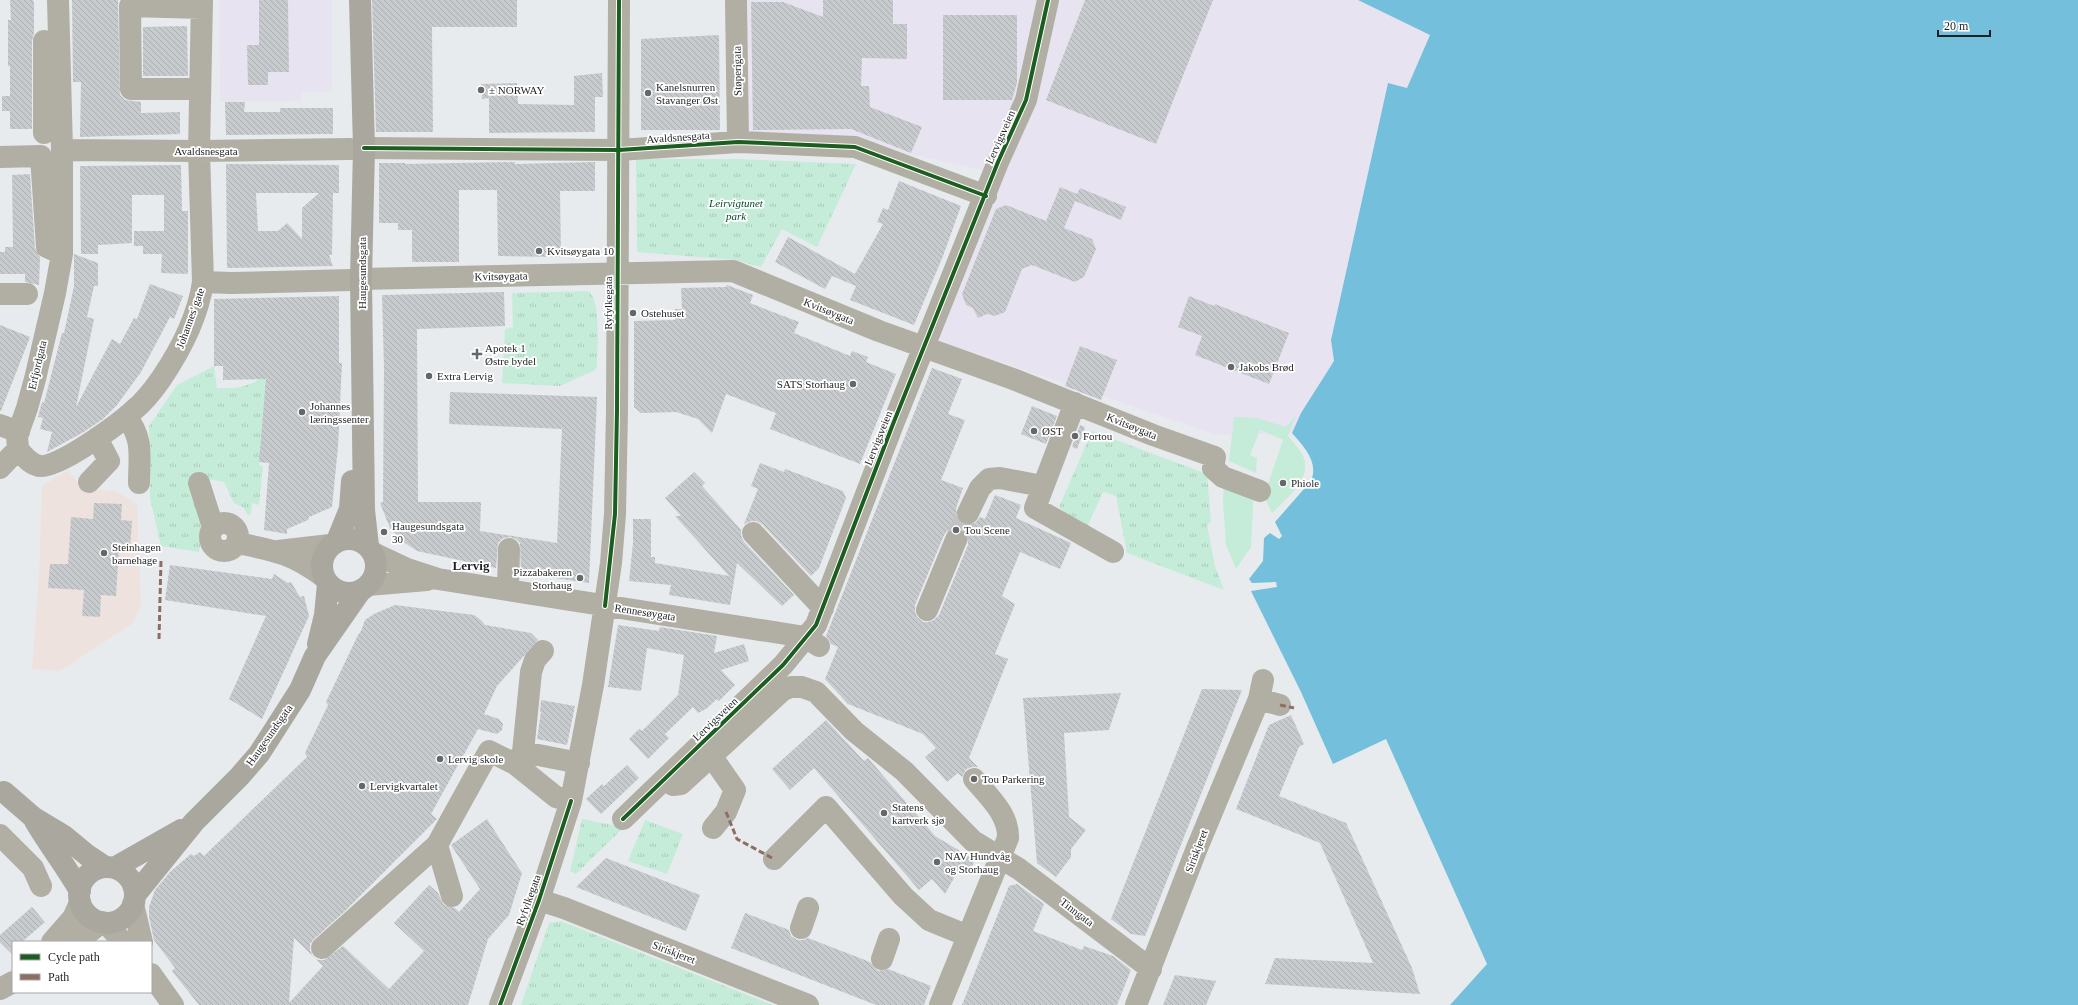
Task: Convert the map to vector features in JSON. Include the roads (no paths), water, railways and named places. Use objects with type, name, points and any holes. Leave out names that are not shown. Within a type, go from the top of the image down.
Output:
[{"type":"main road","name":"Haugesundsgata","points":[[348,0],[357,148]]},
{"type":"main road","name":"Haugesundsgata","points":[[334,543],[350,509],[353,458],[360,0]]},
{"type":"main road","name":"Haugesundsgata","points":[[356,280],[364,510],[370,549]]},
{"type":"main road","points":[[353,539],[370,549],[376,569],[374,578],[365,588],[353,593],[344,593],[335,590],[326,580],[322,568],[322,559],[334,543],[353,539]]},
{"type":"main road","name":"Haugesundsgata","points":[[134,899],[194,822],[235,782],[259,754],[300,690],[315,656],[325,615],[326,580]]},
{"type":"main road","name":"Haugesundsgata","points":[[315,656],[365,588]]},
{"type":"main road","points":[[4,792],[34,818],[64,836],[87,855],[110,868],[122,872],[129,878],[134,899],[122,918],[104,922],[90,917],[84,911],[80,897],[68,869],[49,844],[34,818]]},
{"type":"main road","name":"Haugesundsgata","points":[[110,868],[194,822]]},
{"type":"main road","points":[[80,897],[83,880],[89,874],[97,869],[110,868]]},
{"type":"street","name":"Erfjordgata","points":[[0,468],[35,378],[55,293],[62,254],[62,150],[58,0]]},
{"type":"street","name":"Ryfylkegata","points":[[500,1005],[539,900],[571,801],[579,763],[604,606],[615,514],[619,0]]},
{"type":"street","name":"Støperigata","points":[[736,0],[738,142]]},
{"type":"street","name":"Lervigsveien","points":[[623,819],[799,648],[812,641],[816,625],[867,488],[986,196],[998,162],[1026,100],[1048,0]]},
{"type":"street","points":[[200,89],[131,89],[130,6],[202,4]]},
{"type":"street","name":"Johannes' gate","points":[[12,435],[32,463],[39,466],[49,466],[78,451],[136,409],[160,381],[176,355],[198,301],[203,282],[199,151],[202,4]]},
{"type":"street","points":[[44,133],[44,40],[58,28]]},
{"type":"street","name":"Avaldsnesgata","points":[[62,150],[199,151],[357,148],[619,150],[738,142],[855,147],[986,196]]},
{"type":"street","points":[[0,158],[41,156],[47,247],[62,254]]},
{"type":"street","name":"Kvitsøygata","points":[[203,282],[245,283],[733,271],[879,331],[1075,403],[1152,435],[1215,457],[1213,468],[1223,477],[1260,491]]},
{"type":"street","points":[[0,294],[27,294]]},
{"type":"street","points":[[1075,403],[1042,486],[1035,508],[1113,552]]},
{"type":"street","points":[[126,417],[134,425],[140,440],[139,483]]},
{"type":"street","points":[[89,482],[109,461],[97,438]]},
{"type":"street","points":[[968,513],[980,488],[989,479],[1000,478],[1042,486]]},
{"type":"street","points":[[199,483],[213,527],[222,522],[230,523],[238,533],[237,543],[278,551],[294,557],[326,580]]},
{"type":"street","points":[[753,534],[823,608]]},
{"type":"street","points":[[927,610],[956,540]]},
{"type":"street","points":[[278,551],[334,543]]},
{"type":"street","name":"Rennesøygata","points":[[370,549],[407,569],[438,579],[508,589],[812,641]]},
{"type":"street","points":[[508,589],[509,549]]},
{"type":"street","name":"Rennesøygata","points":[[365,588],[438,579]]},
{"type":"street","points":[[519,758],[531,672],[535,660],[543,651]]},
{"type":"street","name":"Tinngata","points":[[666,778],[673,785],[681,784],[783,690],[791,687],[802,687],[816,692],[854,731],[904,771],[973,841],[1019,868],[1151,969]]},
{"type":"street","name":"Siriskjeret","points":[[1136,1005],[1197,848],[1261,690],[1280,706]]},
{"type":"street","points":[[322,948],[438,844],[489,750],[519,758],[579,763]]},
{"type":"street","points":[[712,757],[735,790],[726,812],[713,828]]},
{"type":"street","points":[[519,758],[556,797],[571,801]]},
{"type":"street","points":[[940,1005],[1008,838],[1006,821],[998,808],[974,779]]},
{"type":"street","points":[[774,859],[826,807],[903,896],[929,920],[968,936]]},
{"type":"street","points":[[0,835],[33,868],[41,886]]},
{"type":"street","points":[[438,844],[452,896]]},
{"type":"street","points":[[53,941],[73,918],[80,897]]},
{"type":"street","points":[[134,899],[142,941]]},
{"type":"street","name":"Siriskjeret","points":[[539,900],[564,908],[808,1005]]},
{"type":"street","points":[[78,941],[104,922],[122,941]]},
{"type":"street","points":[[153,974],[173,1005]]},
{"type":"street","points":[[0,989],[12,983]]},
{"type":"water","points":[[1358,0],[2078,0],[2078,1005],[1450,1005],[1487,964],[1386,739],[1333,764],[1301,692],[1251,591],[1277,587],[1276,582],[1252,583],[1249,579],[1263,561],[1264,538],[1270,533],[1279,539],[1282,536],[1275,522],[1311,481],[1313,474],[1312,461],[1305,449],[1292,433],[1301,413],[1334,361],[1331,340],[1388,83],[1407,88],[1430,35]]},
{"type":"tunnel","points":[[956,540],[968,513]]},
{"type":"place","name":"± NORWAY","points":[[481,90]]},
{"type":"place","name":"Kanelsnurren Stavanger Øst","points":[[648,93]]},
{"type":"place","name":"Kvitsøygata 10","points":[[539,251]]},
{"type":"place","name":"Ostehuset","points":[[633,313]]},
{"type":"place","name":"Apotek 1 Østre bydel","points":[[477,354]]},
{"type":"place","name":"Jakobs Brød","points":[[1231,367]]},
{"type":"place","name":"Extra Lervig","points":[[429,376]]},
{"type":"place","name":"SATS Storhaug","points":[[853,384]]},
{"type":"place","name":"Johannes læringssenter","points":[[302,412]]},
{"type":"place","name":"ØST","points":[[1034,431]]},
{"type":"place","name":"Fortou","points":[[1075,436]]},
{"type":"place","name":"Phiole","points":[[1283,483]]},
{"type":"place","name":"Tou Scene","points":[[956,530]]},
{"type":"place","name":"Haugesundsgata 30","points":[[384,532]]},
{"type":"place","name":"Steinhagen barnehage","points":[[104,553]]},
{"type":"place","name":"Pizzabakeren Storhaug","points":[[580,578]]},
{"type":"place","name":"Lervig skole","points":[[440,759]]},
{"type":"place","name":"Tou Parkering","points":[[974,779]]},
{"type":"place","name":"Lervigkvartalet","points":[[362,786]]},
{"type":"place","name":"Statens kartverk sjø","points":[[884,813]]},
{"type":"place","name":"NAV Hundvåg og Storhaug","points":[[937,862]]},
{"type":"district","name":"Lervig","points":[[471,565]]},
{"type":"park label","name":"Leirvigtunet park","points":[[736,209]]}]
